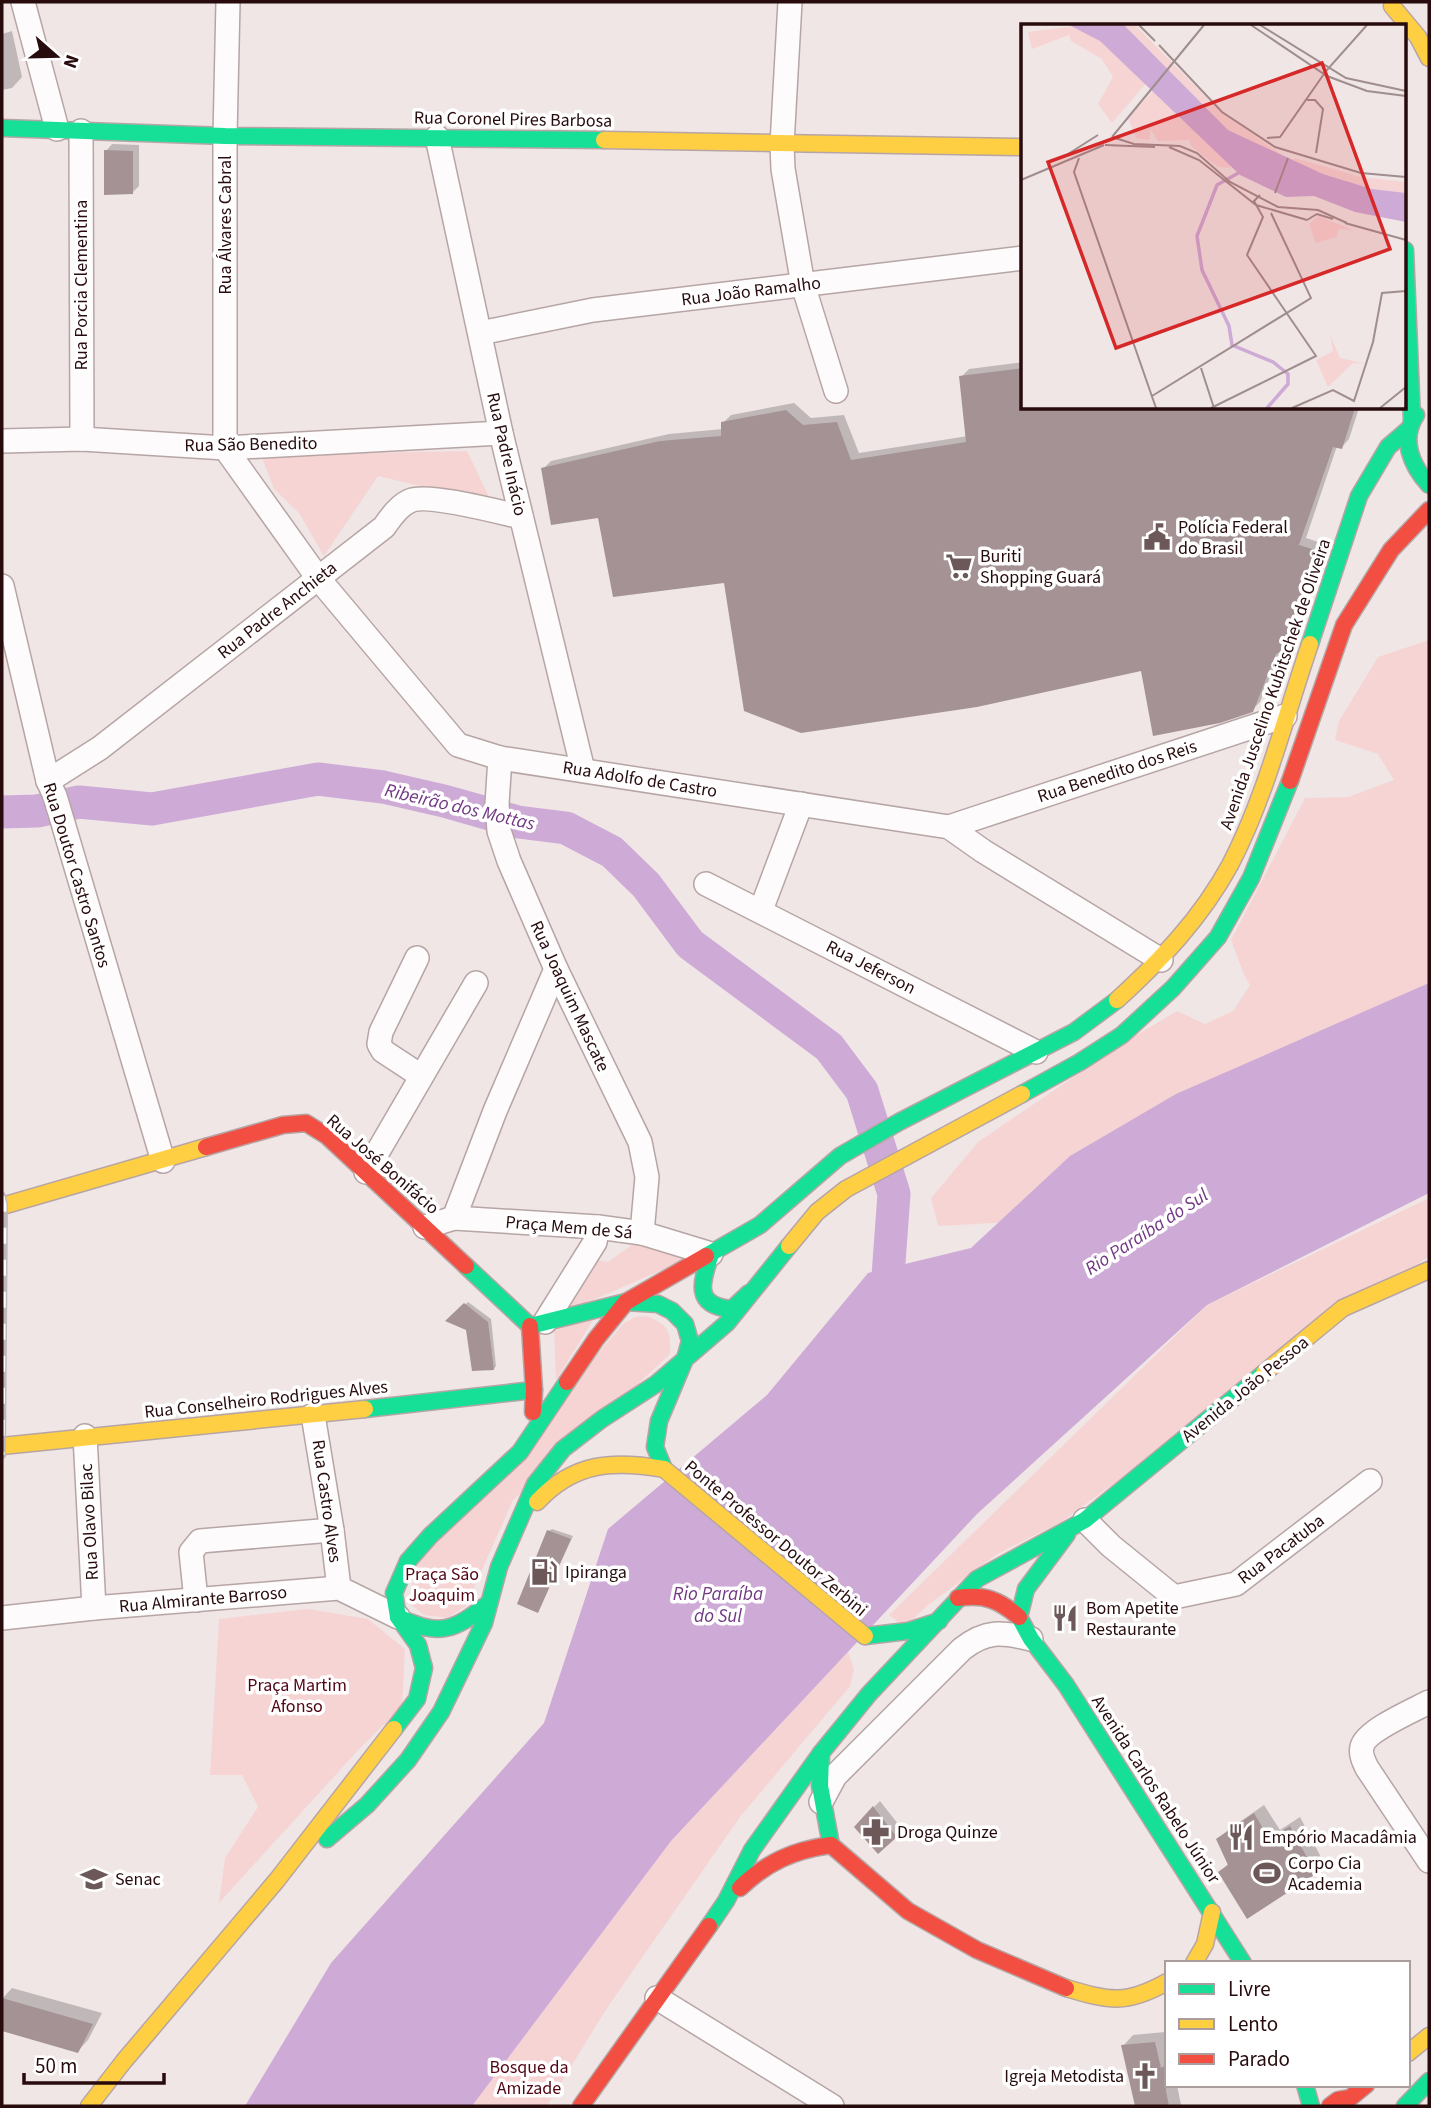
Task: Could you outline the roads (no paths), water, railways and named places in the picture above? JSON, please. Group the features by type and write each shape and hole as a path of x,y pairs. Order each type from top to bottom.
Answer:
{"street":[{"path":"23,2 57,129"},
{"name":"Rua Álvares Cabral","path":"225,448 228,2"},
{"path":"790,2 783,169 803,285 836,391"},
{"path":"1390,9 1405,24"},
{"path":"1406,25 1418,37 1429,58"},
{"name":"Rua Coronel Pires Barbosa","path":"2,128 225,136 1021,147"},
{"name":"Rua Porcia Clementina","path":"81,131 82,439"},
{"name":"Rua Padre Inácio","path":"437,137 501,433 583,770"},
{"name":"Rua João Ramalho","path":"480,333 593,310 1021,258"},
{"path":"1406,286 1411,424 1408,444 1411,460 1418,474 1429,485"},
{"name":"Avenida Juscelino Kubitschek de Oliveira","path":"398,1617 394,1593 408,1561 430,1536 520,1452 596,1339 626,1302 760,1225 840,1156 899,1122 1074,1032 1115,1002 1161,960 1200,912 1229,866 1252,818 1359,496 1388,447 1428,403"},
{"name":"Rua São Benedito","path":"2,441 82,439 225,448 501,433"},
{"name":"Rua Adolfo de Castro","path":"225,448 318,578 458,745 500,758 949,827 983,851 1161,960"},
{"name":"Rua Padre Anchieta","path":"51,788 384,527 397,510 411,500 428,499 521,517"},
{"path":"277,1880 367,1805 408,1760 441,1712 484,1623 499,1567 535,1484 563,1449 602,1419 656,1384 727,1323 817,1212 846,1189 1080,1062 1122,1035 1173,988 1218,937 1251,878 1285,796 1344,625 1391,551 1429,510"},
{"name":"Rua Doutor Castro Santos","path":"2,586 51,788 163,1161"},
{"name":"Rua Benedito dos Reis","path":"949,827 1285,716"},
{"name":"Rua Joaquim Mascate","path":"500,758 497,804 499,831 509,861 556,969 640,1142 647,1177 642,1233"},
{"path":"761,910 801,804"},
{"name":"Rua Jeferson","path":"706,884 1036,1052"},
{"path":"417,958 381,1032 379,1044 383,1051 421,1076"},
{"path":"454,1218 504,1087 556,969"},
{"path":"366,1172 476,982"},
{"name":"Rua José Bonifácio","path":"2,1206 283,1125 306,1123 327,1136 425,1227 538,1324"},
{"name":"Praça Mem de Sá","path":"425,1227 454,1218 598,1227 642,1233 711,1254"},
{"path":"531,1436 538,1324 595,1242 598,1227"},
{"path":"711,1254 701,1283 702,1295 708,1303 720,1309 732,1309 764,1279"},
{"name":"Avenida João Pessoa","path":"726,1901 752,1850 821,1753 869,1693 977,1579 1078,1524 1343,1308 1429,1270"},
{"path":"538,1324 626,1302 658,1304 672,1311 685,1324 690,1341 659,1421 655,1447 666,1471"},
{"name":"Rua Conselheiro Rodrigues Alves","path":"2,1446 534,1390"},
{"name":"Rua Castro Alves","path":"313,1415 339,1588"},
{"name":"Rua Olavo Bilac","path":"85,1436 94,1608"},
{"path":"514,1532 545,1491 578,1470 607,1463 637,1463 666,1471"},
{"name":"Ponte Professor Doutor Zerbini","path":"666,1471 865,1639 908,1631 940,1620"},
{"name":"Rua Pacatuba","path":"1078,1524 1111,1546 1174,1597 1236,1584 1370,1481"},
{"name":"Avenida João Pessoa","path":"1019,1617 1026,1590 1078,1524"},
{"path":"196,1601 191,1552 200,1541 332,1530"},
{"path":"339,1588 421,1629 442,1633 466,1622 489,1603"},
{"name":"Rua Almirante Barroso","path":"2,1618 339,1588"},
{"path":"958,1598 984,1594 1004,1603 1019,1617 1031,1639"},
{"path":"89,2106 277,1880 417,1699 424,1668 418,1645 398,1617"},
{"path":"821,1802 835,1776 962,1649 978,1637 1005,1633 1031,1639"},
{"name":"Avenida Carlos Rabelo Júnior","path":"1031,1639 1066,1685 1242,1961"},
{"path":"869,1693 872,1667"},
{"path":"1429,1702 1378,1730 1368,1737 1362,1747 1362,1759 1367,1768 1429,1861"},
{"path":"821,1753 821,1802 831,1845 908,1911 977,1950 1067,1988 1109,2000 1144,1995 1165,1983"},
{"path":"581,2106 726,1901 757,1870 777,1857 799,1849 831,1845"},
{"path":"1195,1961 1205,1944 1212,1912"},
{"path":"657,1997 832,2106"},
{"path":"1410,2051 1429,2036"},
{"path":"1405,2106 1429,2081"},
{"path":"1306,2087 1311,2106"},
{"path":"1339,2087 1356,2102"},
{"path":"1330,2106 1338,2100 1356,2102"}],"water":[{"name":"Rio Paraíba do Sul","path":"1429,983 1429,1193 1207,1305 977,1514 671,1841 472,2106 245,2106 331,1963 544,1723 608,1529 767,1395 868,1273 971,1248 1070,1156 1176,1094"}],"waterway":[{"name":"Ribeirão dos Mottas","path":"2,812 37,811 79,802 152,809 318,779 383,787 518,822 566,828 612,852 646,885 690,944 829,1047 862,1091 894,1194 888,1276 903,1309"}],"railway":[{"path":"2,1196 2,1455"}],"place":[{"name":"Polícia Federal do Brasil","path":"1157,537"},
{"name":"Buriti Shopping Guará","path":"959,566"},
{"name":"Ipiranga","path":"544,1572"},
{"name":"Bom Apetite Restaurante","path":"1065,1618"},
{"name":"Droga Quinze","path":"876,1832"},
{"name":"Empório Macadâmia","path":"1241,1837"},
{"name":"Corpo Cia Academia","path":"1267,1873"},
{"name":"Senac","path":"94,1879"},
{"name":"Igreja Metodista","path":"1145,2076"}],"park label":[{"name":"Praça São Joaquim","path":"442,1584"},
{"name":"Praça Martim Afonso","path":"297,1695"},
{"name":"Bosque da Amizade","path":"529,2077"}]}
